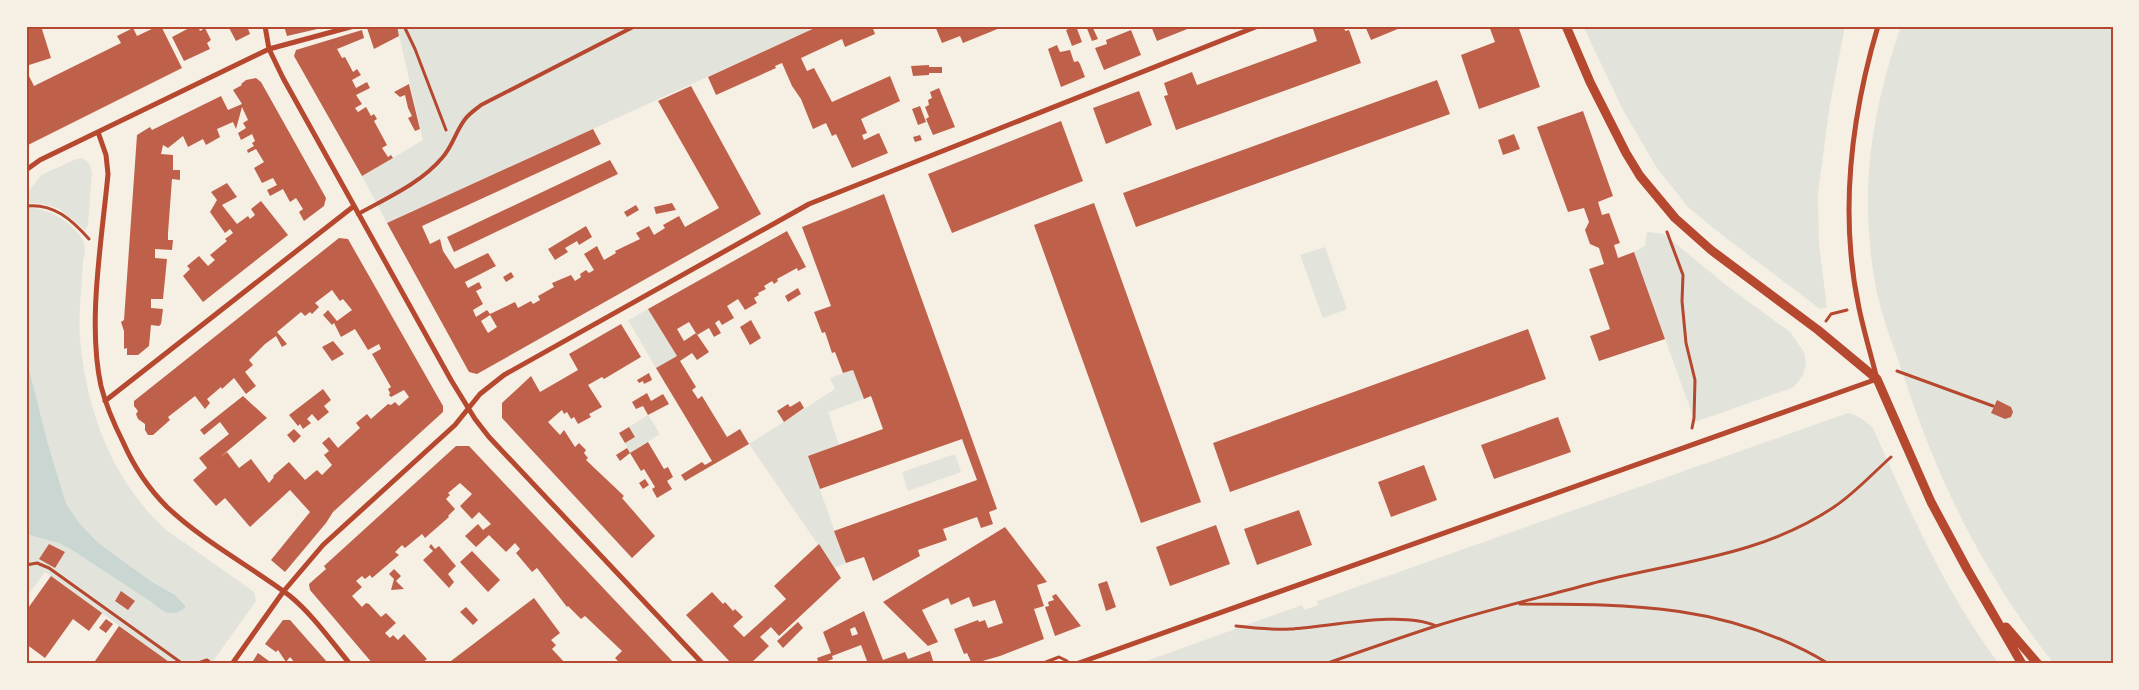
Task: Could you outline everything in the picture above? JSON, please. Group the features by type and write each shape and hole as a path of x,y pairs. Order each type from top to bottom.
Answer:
{"street":[{"path":"265,26 269,49 283,78 468,409 489,437 703,664"},
{"path":"26,170 40,160 269,49 354,26"},
{"path":"232,664 284,592 329,539 455,426 480,394 504,375 809,204 1258,26"},
{"path":"1566,26 1590,82 1626,153 1640,176 1675,218 1717,255 1818,330 1876,379"},
{"path":"1878,26 1867,63 1856,118 1851,164 1849,216 1852,263 1859,308 1876,379 1931,502 2022,664"},
{"path":"98,132 106,155 108,174 97,323 98,366 105,401 131,460 147,485 168,508 284,592 300,606 350,664"},
{"path":"105,401 354,206"},
{"path":"1075,664 1876,379"},
{"path":"1994,614 2038,664"}],"lane":[{"path":"358,214 408,186 440,160 451,147 467,117 480,105 635,26"}],"path":[{"path":"404,26 437,104 451,147"},
{"path":"26,206 50,208 62,214 73,222 89,239"},
{"path":"1667,232 1683,275 1682,301 1686,344 1695,380 1692,428"},
{"path":"1825,321 1832,314 1847,310"},
{"path":"1897,371 1993,406"},
{"path":"1324,664 1437,626 1515,604 1605,580 1721,556 1782,536 1834,507 1850,495 1891,457"},
{"path":"26,565 37,563 49,568 183,664"},
{"path":"1515,604 1644,606 1709,616 1747,626 1783,640 1829,664"},
{"path":"1236,626 1289,629 1398,619 1424,621 1437,626"},
{"path":"1041,664 1060,657 1075,664"},
{"path":"195,664 207,660 212,664"}],"shaded area":[{"path":"397,26 819,26 387,223 362,176 423,140"},
{"path":"1583,26 1845,26 1830,104 1818,193 1819,244 1827,308 1820,309 1688,207 1658,170 1624,112"},
{"path":"1901,26 2113,26 2113,664 2054,664 2005,595 1984,561 1947,489 1931,452 1888,331 1873,272 1868,221 1868,186 1877,115 1885,79"},
{"path":"82,158 89,163 92,172 88,225 85,230 59,209 44,204 30,203 28,192 41,175"},
{"path":"26,208 37,208 61,218 75,229 84,243 79,319 83,364 95,416 104,441 116,465 129,487 145,508 164,528 254,592 256,601 211,664 172,664 45,572 26,598"},
{"path":"1647,232 1664,234 1726,285 1790,332 1804,352 1806,364 1803,375 1794,387 1695,422 1634,252 1645,246"},
{"path":"1325,247 1347,309 1323,318 1300,255"},
{"path":"648,309 677,356 656,368 628,320"},
{"path":"26,357 47,441 66,504 80,524 98,543 152,582 175,595 186,607 173,613 165,612 69,548 59,543 26,534"},
{"path":"853,370 864,399 828,412 839,445 808,456 846,563 834,568 749,444 835,389 830,378"},
{"path":"1848,413 1862,419 1873,428 1929,550 1962,608 1999,664 1138,664 1302,605 1304,610 1318,605 1317,601"},
{"path":"648,415 660,434 630,453 625,443 635,437 629,427"},
{"path":"955,454 961,472 908,491 902,472"}],"building":[{"path":"26,26 41,26 51,58 26,66"},
{"path":"161,26 182,68 26,146 26,70 34,86 121,43 117,36 133,28 137,36"},
{"path":"193,26 198,26 200,31 205,28 211,40 207,43 210,49 184,61 172,37"},
{"path":"228,26 247,26 250,34 236,41"},
{"path":"284,26 326,26 326,27 287,36"},
{"path":"374,26 397,26 399,36 374,49 367,28"},
{"path":"819,26 872,26 875,34 845,47 842,39 801,58 807,71 814,68 832,102 890,76 900,101 861,119 867,133 862,135 864,140 879,133 888,153 852,168 836,134 832,136 826,123 813,129 801,99 792,86 782,63 775,66 776,68 716,95 708,77"},
{"path":"935,26 1000,26 1000,28 963,43 960,36 942,43"},
{"path":"1076,26 1082,42 1072,46 1066,30"},
{"path":"1086,26 1092,26 1098,39 1092,41"},
{"path":"1151,26 1195,26 1157,41"},
{"path":"1312,26 1344,26 1345,31 1349,30 1361,63 1176,130 1164,96 1168,95 1164,83 1192,72 1197,85 1317,41"},
{"path":"1365,26 1405,26 1371,40"},
{"path":"1489,26 1518,26 1540,87 1479,109 1461,55 1495,42"},
{"path":"362,30 364,38 337,49 342,58 345,57 353,72 357,69 361,75 352,80 356,88 367,82 370,88 356,95 362,104 355,108 358,112 366,107 371,116 374,114 377,119 374,121 387,145 382,148 388,157 391,155 393,158 362,176 294,56 296,50"},
{"path":"1131,30 1141,55 1104,70 1095,48 1107,44 1106,40"},
{"path":"1057,45 1060,52 1070,50 1074,62 1078,61 1085,77 1061,87 1048,49"},
{"path":"929,65 929,67 942,67 942,73 913,76 911,66"},
{"path":"256,78 261,82 326,198 324,206 304,221 299,212 303,209 296,198 290,202 283,189 270,196 267,190 277,185 273,178 262,183 254,168 264,162 256,149 248,153 247,150 254,146 252,143 255,141 252,134 241,140 238,133 246,128 243,123 248,120 242,107 236,129 233,122 217,129 220,137 206,145 203,139 188,147 183,136 168,148 163,145 161,154 173,155 173,170 180,170 180,180 172,179 168,240 173,240 172,250 155,249 155,258 167,259 163,299 151,299 151,308 163,309 161,324 159,326 151,325 149,346 138,355 127,355 127,348 124,349 124,331 121,322 124,320 137,135 150,127 152,130 221,96 228,110 242,104 233,90 242,85 246,80"},
{"path":"1437,80 1450,114 1136,227 1123,193"},
{"path":"409,84 420,129 415,131 408,118 412,116 405,95 400,97 394,92"},
{"path":"691,86 761,214 477,374 469,372 387,223 593,129 601,144 422,226 430,244 440,239 443,251 455,269 488,253 496,266 465,282 468,288 479,282 482,288 476,291 483,304 473,310 476,317 487,310 490,314 515,302 518,308 531,301 533,304 540,300 538,296 554,287 552,283 571,275 575,281 586,270 589,273 594,270 584,254 597,246 604,260 616,253 615,251 640,239 636,233 649,226 654,235 665,228 663,225 679,216 685,227 719,208 658,101","holes":["490,315 497,327 488,333 481,321"]},
{"path":"939,88 955,127 933,135 926,119 929,117 925,107 929,105 928,100 932,98 930,92"},
{"path":"1139,91 1152,125 1106,144 1093,108"},
{"path":"920,106 926,122 918,125 912,109"},
{"path":"1583,111 1613,196 1598,202 1602,215 1609,213 1620,243 1614,245 1618,258 1634,252 1665,339 1599,361 1590,336 1610,329 1589,269 1604,264 1599,248 1590,244 1585,230 1589,222 1584,208 1568,212 1537,127"},
{"path":"1061,121 1083,181 952,233 928,174"},
{"path":"1514,134 1520,149 1503,155 1498,140"},
{"path":"920,135 922,140 915,142 913,137"},
{"path":"610,160 618,174 454,252 447,237"},
{"path":"227,183 237,197 222,205 237,224 248,216 250,219 255,215 251,209 261,201 288,235 203,302 183,276 190,269 187,266 199,256 208,266 215,260 210,255 227,241 225,239 233,233 230,229 225,233 210,212 217,200 211,192"},
{"path":"884,194 997,509 989,512 993,524 981,528 977,517 943,529 947,540 918,550 920,556 873,581 864,557 846,563 834,531 977,480 962,439 820,489 808,456 883,429 871,396 864,399 853,370 843,373 835,352 832,353 825,332 822,333 814,312 831,306 802,227"},
{"path":"672,203 676,210 656,214 654,207"},
{"path":"1094,203 1201,502 1141,523 1034,225"},
{"path":"636,205 639,210 627,217 624,212"},
{"path":"586,226 592,237 579,245 577,241 565,248 568,252 555,260 548,249"},
{"path":"787,231 806,267 798,271 797,268 777,279 778,281 774,284 772,281 764,286 766,289 758,293 759,295 754,298 757,303 745,310 738,299 727,306 734,318 722,325 719,320 715,323 721,333 714,337 709,328 697,335 709,352 697,360 692,353 680,361 696,387 692,390 698,399 702,396 727,437 740,429 749,444 685,481 681,475 702,462 705,465 712,461 656,368 677,356 648,309","holes":["689,322 696,333 684,341 677,329"]},
{"path":"339,238 348,239 443,406 443,412 333,512 285,572 271,560 310,512 290,490 250,527 225,498 216,506 193,480 207,468 199,458 229,434 220,422 204,435 200,430 243,396 267,418 219,458 227,452 239,468 251,459 269,483 273,476 289,462 305,480 317,470 322,475 332,465 324,455 329,451 322,443 329,437 338,448 360,428 356,423 367,414 371,419 388,404 391,405 395,402 399,406 409,397 404,390 391,397 389,395 388,389 391,387 372,354 381,349 379,344 368,350 355,329 341,337 334,323 332,325 323,315 328,310 337,321 352,310 343,299 340,301 332,290 315,303 319,307 312,314 310,312 305,316 301,312 277,332 287,344 282,347 276,336 249,360 253,365 245,372 256,386 246,394 234,378 207,399 210,403 205,409 195,396 168,417 170,420 153,435 148,435 145,430 145,424 138,419 136,414 138,411 134,406 134,401"},
{"path":"511,272 514,277 506,282 503,277"},
{"path":"798,288 801,294 788,302 785,296"},
{"path":"751,320 761,338 750,345 740,327"},
{"path":"621,324 641,357 604,379 602,377 588,385 602,407 589,414 591,417 578,424 574,417 571,419 567,412 564,414 562,410 548,422 560,435 564,430 575,447 579,443 586,450 584,453 588,458 586,460 624,496 622,498 655,536 632,558 502,418 502,403 531,376 540,392 578,370 569,354"},
{"path":"1528,329 1546,379 1230,492 1213,443"},
{"path":"333,341 344,354 332,361 322,347"},
{"path":"649,373 652,380 644,384 643,381 639,383 637,380"},
{"path":"323,389 331,400 324,406 329,412 318,421 312,414 307,419 311,423 303,429 289,415"},
{"path":"647,393 651,401 663,394 669,404 648,415 643,406 636,409 632,402"},
{"path":"1997,400 2011,407 2013,412 2011,417 2005,419 1991,413"},
{"path":"800,401 804,408 784,422 777,411 788,404 790,407"},
{"path":"1558,417 1571,452 1494,479 1481,445"},
{"path":"629,427 635,437 625,443 619,433"},
{"path":"294,429 301,436 294,443 287,435"},
{"path":"648,442 664,469 668,467 673,477 667,481 672,489 657,498 652,489 655,487 644,469 641,471 630,453"},
{"path":"456,446 469,446 675,664 621,664 615,658 622,651 585,616 581,619 567,607 537,568 532,572 516,553 520,549 515,543 506,552 489,535 476,547 465,536 478,524 483,530 491,524 479,512 472,519 460,506 472,494 460,483 448,493 450,495 446,499 455,509 449,517 425,538 422,534 405,548 402,545 395,552 399,555 372,578 370,575 365,579 362,576 356,581 362,587 352,596 362,607 366,603 369,604 381,617 386,613 396,623 385,633 390,638 393,635 398,640 404,634 427,659 421,664 373,664 310,590 309,584 326,569 324,566"},
{"path":"627,448 630,453 620,461 616,455"},
{"path":"1424,465 1437,500 1391,517 1378,482"},
{"path":"645,479 649,485 643,489 639,483"},
{"path":"1299,510 1312,545 1257,565 1244,529"},
{"path":"1216,525 1230,564 1170,586 1156,547"},
{"path":"1005,527 1047,582 1037,585 1044,606 1034,609 1044,639 1000,656 972,664 967,653 964,654 954,629 978,620 979,622 985,620 988,628 1003,623 995,600 973,607 969,597 951,605 948,598 922,610 938,642 928,646 883,602"},
{"path":"49,544 65,552 55,568 39,559"},
{"path":"431,544 435,549 439,546 456,566 448,574 454,582 449,588 423,560 433,551 429,547"},
{"path":"819,544 841,578 779,636 771,627 760,637 769,646 750,664 732,664 686,615 712,592 723,604 725,602 733,611 735,609 743,617 733,626 744,637 786,599 774,586"},
{"path":"472,551 500,580 488,592 460,562"},
{"path":"394,569 401,576 396,581 404,589 391,590 394,579 389,574"},
{"path":"51,576 102,613 89,631 73,619 45,658 26,644 26,611"},
{"path":"1107,581 1116,607 1106,611 1098,584"},
{"path":"121,591 135,601 128,610 115,601"},
{"path":"1056,594 1081,626 1055,636 1045,607 1049,606 1048,602 1054,600 1052,596"},
{"path":"534,598 560,633 551,640 556,645 552,649 566,664 447,664"},
{"path":"466,607 478,620 473,625 460,612"},
{"path":"864,611 883,660 905,652 908,659 930,651 934,664 860,664 867,661 861,645 832,656 833,659 819,664 817,658 831,653 823,632","holes":["855,627 858,634 852,636 850,629"]},
{"path":"106,619 113,624 106,633 99,628"},
{"path":"283,620 290,620 328,663 296,664 290,657 286,662 278,650 276,652 265,644"},
{"path":"798,622 803,628 783,648 777,641"},
{"path":"119,626 172,664 99,664 95,661"},
{"path":"258,653 273,664 251,664"}]}
